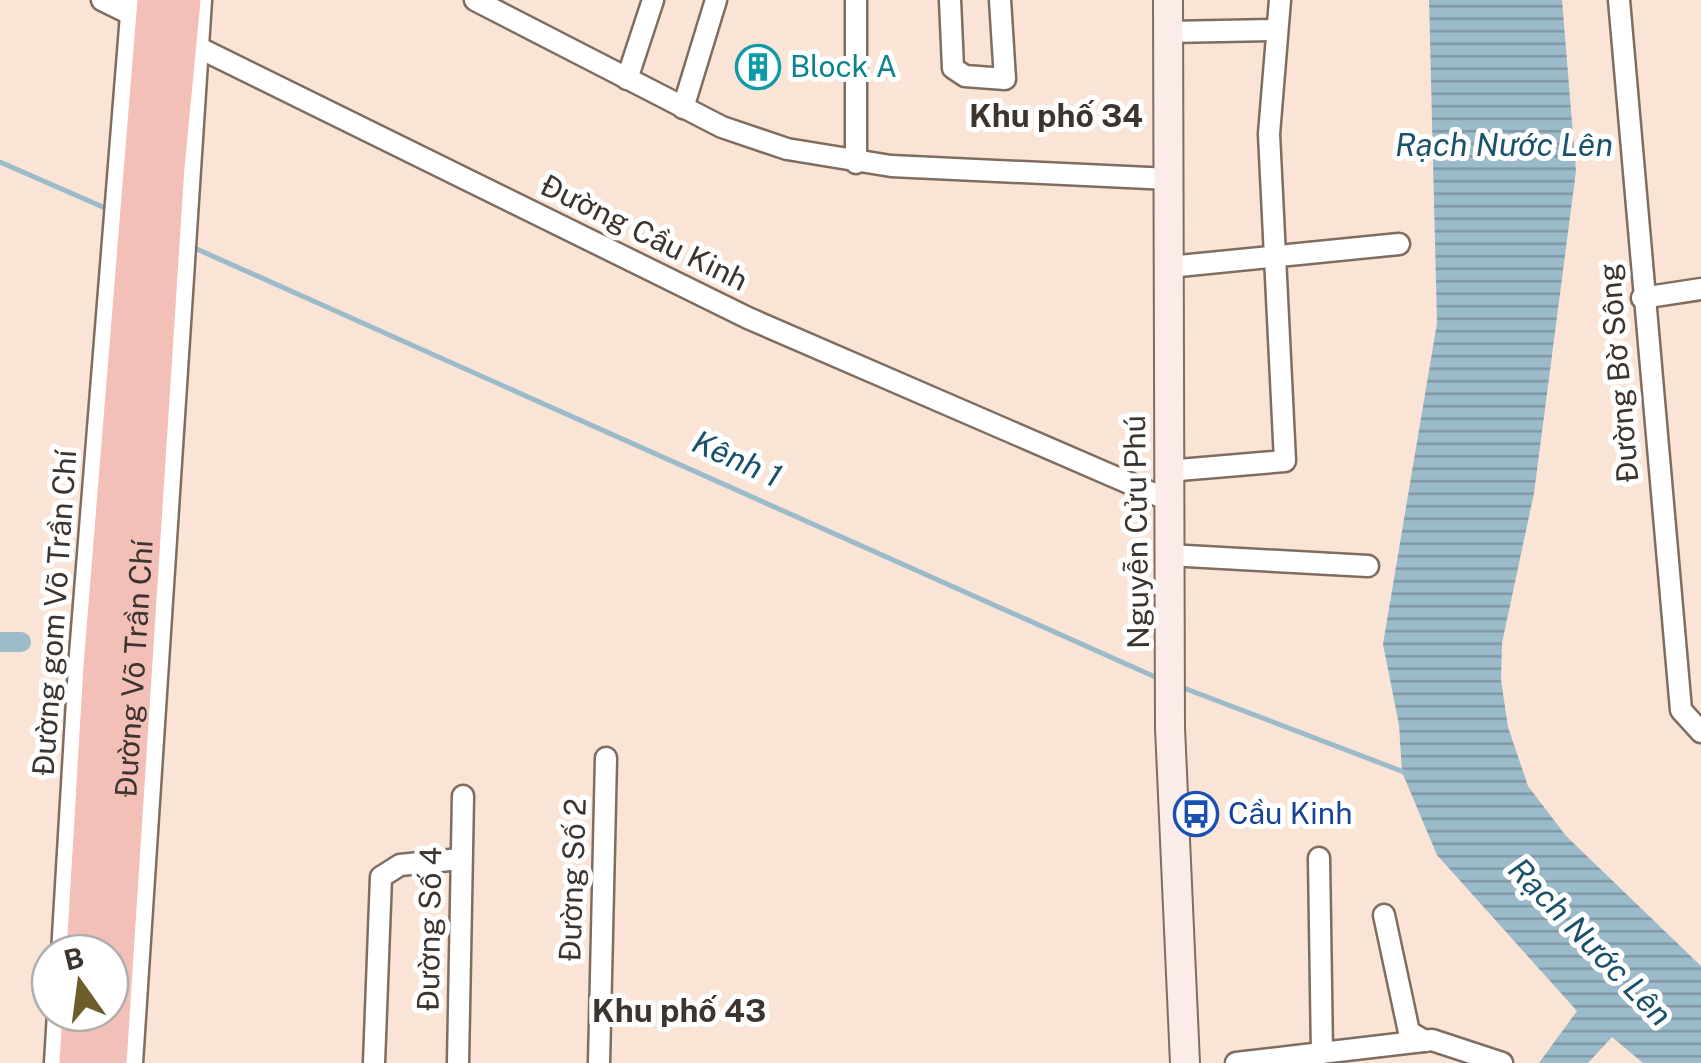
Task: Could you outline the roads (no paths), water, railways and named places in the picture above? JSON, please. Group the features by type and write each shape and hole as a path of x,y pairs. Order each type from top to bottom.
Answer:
{"highway":[{"path":"146,280 141,171 158,21 183,0"},
{"name":"Đường Võ Trần Chí","path":"86,933 146,280"},
{"name":"Đường Võ Trần Chí","path":"108,1063 146,280"},
{"path":"77,1063 79,1033"}],"main road":[{"name":"Nguyễn Cửu Phú","path":"1168,0 1170,728 1186,1063"}],"street":[{"name":"Đường Cầu Kinh","path":"102,0 158,21 748,318 1168,500"},
{"path":"158,21 201,0"},
{"path":"475,0 722,127 787,149 856,163 1170,179"},
{"path":"627,80 653,0"},
{"path":"683,108 716,0"},
{"path":"856,0 856,163"},
{"path":"950,0 953,68 964,76 1005,79 1000,0"},
{"path":"1167,470 1285,460 1269,134 1280,0"},
{"name":"Đường Bờ Sông","path":"1619,0 1642,298 1681,710 1701,732"},
{"path":"132,1063 146,280 141,171 158,21"},
{"path":"146,280 185,202 158,21"},
{"path":"1169,32 1277,30"},
{"path":"1169,267 1398,244"},
{"name":"Đường gom Võ Trần Chí","path":"64,933 146,280"},
{"path":"1642,298 1701,289"},
{"path":"1168,555 1368,566"},
{"name":"Đường Số 2","path":"599,1063 606,758"},
{"name":"Đường Số 4","path":"458,1063 463,796"},
{"path":"1318,858 1320,1056"},
{"path":"374,1063 380,877 400,865 460,859"},
{"path":"1384,915 1409,1032 1499,1061"},
{"path":"55,1063 57,1033"},
{"path":"1236,1063 1320,1056 1428,1040"},
{"path":"1428,1040 1435,1063"}],"water":[{"name":"Rạch Nước Lên","path":"1429,0 1562,0 1576,171 1534,493 1502,643 1501,680 1508,727 1528,786 1566,836 1701,966 1701,1063 1643,1063 1612,1037 1588,1063 1539,1063 1577,1011 1437,855 1402,772 1399,725 1383,644 1437,323"}],"waterway":[{"name":"Kênh 1","path":"0,162 112,211"},
{"name":"Kênh 1","path":"190,246 1162,680"},
{"name":"Kênh 1","path":"0,642 21,642"},
{"name":"Kênh 1","path":"1181,687 1404,772"}],"place":[{"name":"Block A","path":"758,67"},
{"name":"Cầu Kinh","path":"1196,814"}],"district":[{"name":"Khu phố 34","path":"1056,116"},
{"name":"Khu phố 43","path":"679,1011"}]}
